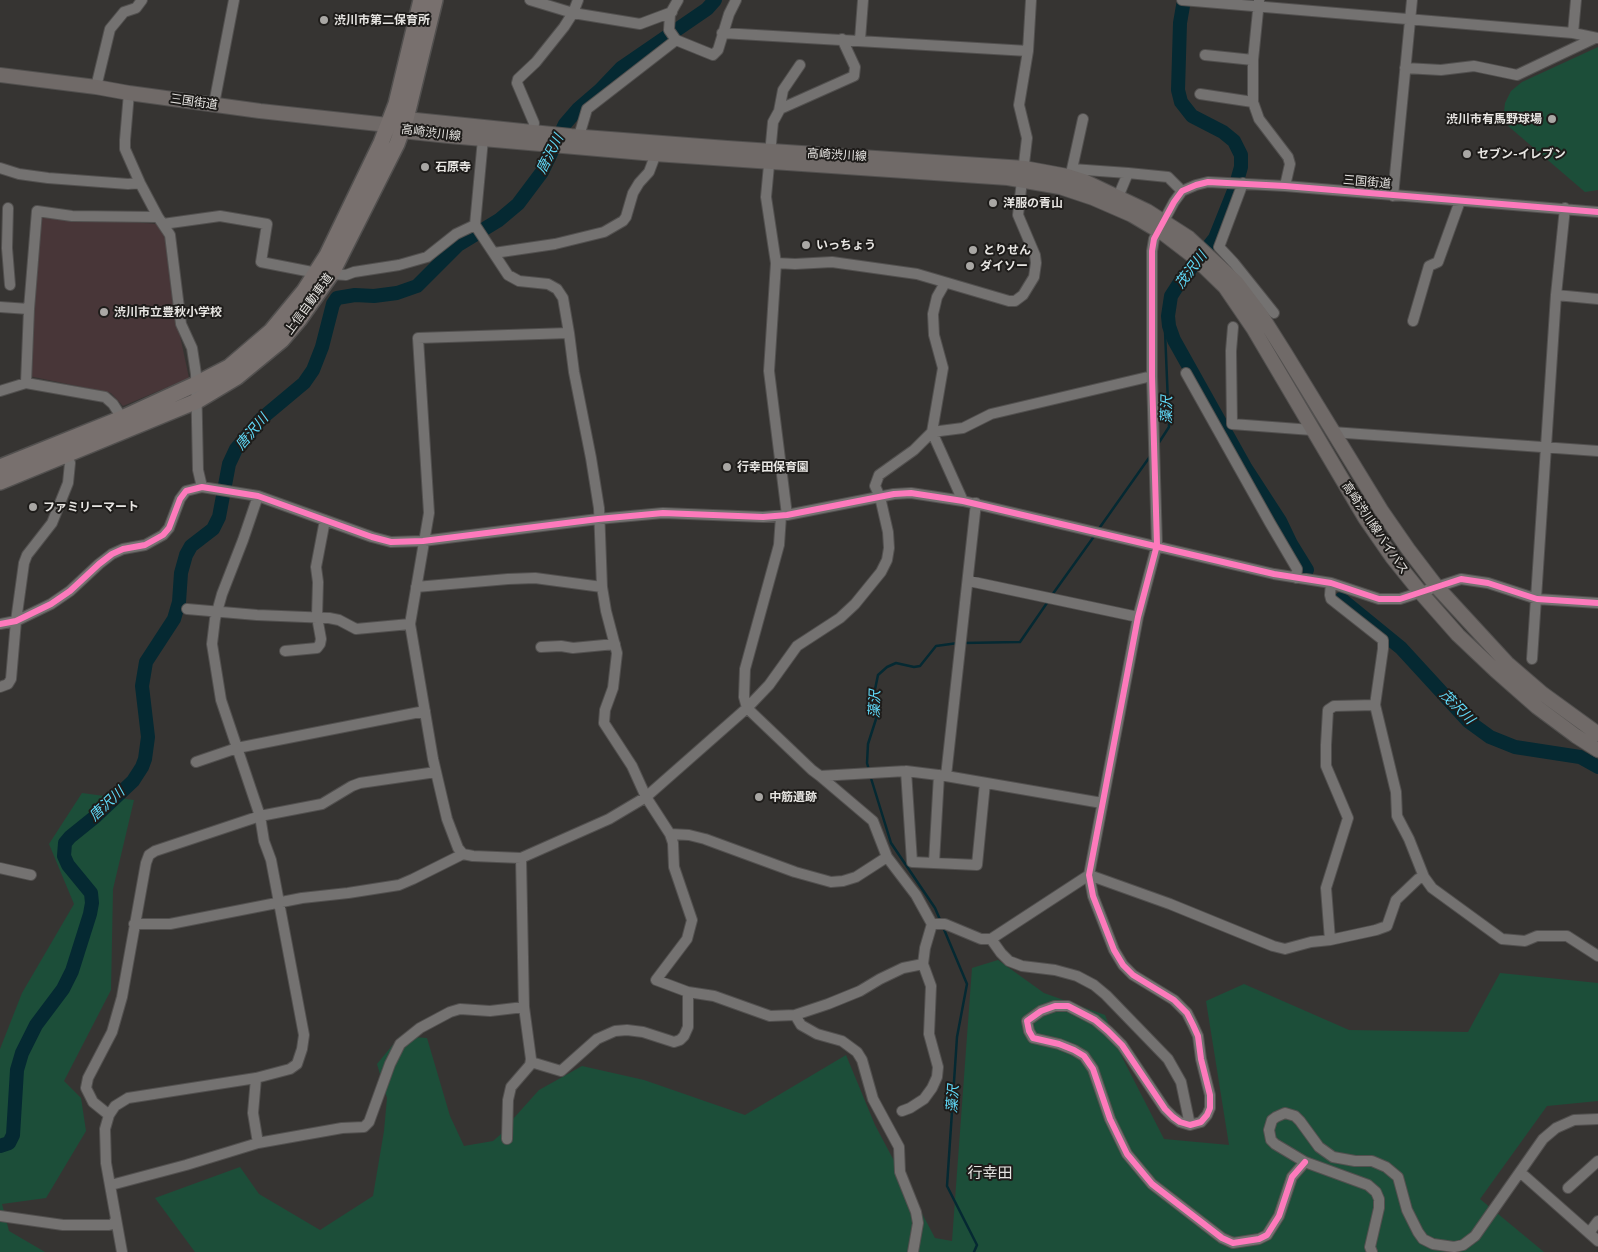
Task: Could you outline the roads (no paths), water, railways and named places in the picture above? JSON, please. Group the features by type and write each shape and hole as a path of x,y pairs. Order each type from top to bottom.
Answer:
{"highway":[{"name":"上信自動車道","path":"0,467 122,418 196,384 229,367 271,331 299,298 327,255 353,202 399,125 396,104 421,0"},
{"name":"上信自動車道","path":"0,482 197,401 237,376 282,340 310,306 332,273 399,125 435,0"}],"main road":[{"name":"三国街道","path":"0,76 96,87 260,111 399,125"},
{"name":"高崎渋川線","path":"399,125 534,132 550,139"},
{"name":"高崎渋川線","path":"399,125 483,139 572,139 770,157 1023,174"},
{"name":"高崎渋川線バイパス","path":"1023,174 1066,176 1086,182 1118,197 1236,282 1260,315 1381,510 1436,587 1507,663 1543,694 1598,734"},
{"name":"高崎渋川線バイパス","path":"1023,174 1078,192 1160,226"},
{"name":"高崎渋川線バイパス","path":"1201,256 1236,301 1365,518 1392,557 1458,635 1495,670 1537,706 1576,736 1598,750"}],"street":[{"path":"96,87 110,29 124,12 136,8 142,0"},
{"path":"214,104 234,0"},
{"path":"530,0 572,13 640,24 672,12"},
{"path":"534,132 534,123 517,83 518,79 536,62 564,27 578,0"},
{"path":"678,0 668,27 676,40 713,55 718,50 722,33 736,0"},
{"path":"860,40 863,0"},
{"path":"776,263 832,262 917,274 1009,301 1023,295 1034,277 1036,262 1035,255 1018,215 1027,138 1019,105 1028,51 1032,0"},
{"path":"1182,0 1258,3 1410,20 1573,34 1596,38"},
{"path":"1393,196 1412,0"},
{"path":"1573,34 1576,0"},
{"path":"1258,3 1253,60 1253,102 1259,119 1288,157 1290,164 1285,186"},
{"path":"722,33 1028,51"},
{"path":"1405,68 1441,70 1474,66 1517,75 1596,38"},
{"path":"780,109 854,76 855,68 842,39"},
{"path":"572,139 587,110 676,40"},
{"path":"1205,55 1253,60"},
{"path":"800,65 783,90 780,109 773,122 766,197 776,263 769,371 784,515 779,545 746,669 744,697 747,708 812,770 873,821 888,857 916,895 932,924 925,948 923,964 931,986 929,1034 938,1067 937,1077 932,1088 924,1098 902,1111"},
{"path":"129,93 124,140 125,149 140,183 170,235 181,324 192,348 196,374 198,470 202,487"},
{"path":"1200,94 1253,102"},
{"path":"1083,119 1072,168 1168,177 1182,191 1160,226 1152,250 1152,376 1157,545 1138,616 1089,875 1093,896 1114,950 1122,965 1133,975 1174,1000 1187,1013 1194,1025 1209,1088 1210,1108 1201,1122 1190,1125 1180,1122 1166,1109 1122,1045 1095,1020 1068,1006 1055,1006 1041,1011 1027,1020 1029,1031 1033,1038 1059,1044 1084,1056 1093,1069 1110,1119 1126,1154 1152,1184 1222,1238 1233,1242 1259,1239 1266,1235 1279,1216 1292,1177 1305,1162"},
{"path":"483,139 475,225 508,275 514,280 548,284 557,289 563,298 574,372 599,508 602,587 617,653 613,688 605,710 604,723 632,766 646,797 670,834 674,867 692,920 687,939 656,980 688,992 714,996 770,1016 795,1014 828,1004 860,991 903,968 923,964"},
{"path":"494,252 555,244 604,232 623,221 633,193 649,172 658,148"},
{"path":"0,168 19,174 48,178 128,184 140,183"},
{"path":"1118,197 1128,173"},
{"name":"三国街道","path":"1182,191 1208,182 1231,182 1598,212"},
{"path":"1243,183 1219,247 1274,313"},
{"path":"1413,321 1429,266 1438,262 1460,201"},
{"path":"8,208 7,248 10,285"},
{"path":"1532,660 1556,295 1564,208"},
{"path":"26,383 29,309 37,211 72,216 161,221 220,216 267,224 261,262 316,272 346,275 399,265 426,257 456,234 475,225"},
{"path":"945,283 937,297 933,314 934,335 943,368 932,432 963,501"},
{"path":"1556,295 1598,299"},
{"path":"0,307 29,309"},
{"path":"1233,327 1231,351 1232,424 1312,430"},
{"path":"462,854 446,819 410,624 429,513 418,338 569,333"},
{"path":"1186,373 1297,569 1296,578"},
{"path":"134,924 170,924 302,898 398,885 462,854 521,858 610,819 646,797 747,708 769,685 798,646 840,618 855,604 881,572 887,560 889,548 888,532 880,497 875,486 879,475 914,450 932,432 963,428 992,414 1152,376"},
{"path":"0,391 26,383 104,397 112,404 122,418"},
{"path":"1332,432 1598,451"},
{"path":"0,687 8,684 11,679 21,577 27,554 52,523 68,484 70,463 65,455"},
{"path":"0,624 16,621 51,604 70,591 112,554 123,549 146,545 163,535 170,528 180,499 186,492 202,487 258,496 391,542 423,541 598,519 663,513 763,517 784,515 894,494 918,494 963,501 1296,578 1332,583 1358,590 1379,599 1400,599 1451,581 1469,580 1488,583 1537,599 1598,603"},
{"path":"122,1252 106,1163 105,1128 109,1115 115,1106 128,1098 256,1078 290,1069 297,1064 302,1049 304,1035 260,816 221,700 212,644 217,611 222,594 258,496"},
{"path":"934,863 943,776 969,582 976,504"},
{"path":"285,652 317,648 320,644 321,639 317,617 318,582 316,567 325,520"},
{"path":"416,586 535,578 602,587"},
{"path":"969,582 1138,616"},
{"path":"1332,583 1331,599 1383,640 1375,705 1396,792 1397,816 1409,839 1424,877 1432,888 1502,939 1525,941 1537,936 1567,936 1598,956"},
{"path":"187,609 257,615 317,617 339,620 356,629 410,624"},
{"path":"541,647 561,646 573,648 615,644"},
{"path":"1330,940 1326,888 1348,818 1326,766 1328,710 1334,706 1375,705"},
{"path":"196,762 237,748 425,710"},
{"path":"820,776 906,771 1102,803"},
{"path":"906,771 912,862 977,865 985,783"},
{"path":"109,1115 92,1102 86,1088 88,1078 112,1032 119,1006 149,855 260,816 322,804 360,783 436,772"},
{"path":"670,834 689,835 705,839 795,872 832,882 856,877 888,857"},
{"path":"508,1139 508,1100 511,1088 531,1062 524,1007 521,858"},
{"path":"0,868 31,875"},
{"path":"1089,875 1285,949 1387,926 1396,900 1418,879 1424,877"},
{"path":"932,924 945,924 981,939 991,939 1089,875"},
{"path":"991,939 1009,961 1022,966 1055,970 1077,976 1094,985 1106,995 1168,1059 1181,1082 1190,1125"},
{"path":"531,1062 561,1071 597,1039 621,1030 643,1032 674,1042 680,1040 688,1027 688,992"},
{"path":"111,1185 258,1143 342,1128 364,1127 369,1122 390,1064 400,1044 420,1028 450,1012 460,1009 490,1011 524,1007"},
{"path":"795,1014 801,1025 817,1034 842,1041 857,1052 862,1060 873,1099 898,1147 900,1172 916,1212 918,1224 913,1252"},
{"path":"256,1078 253,1113 258,1143"},
{"path":"1372,1252 1370,1247 1379,1208 1379,1199 1376,1192 1368,1186 1305,1162 1274,1144 1271,1140 1270,1126 1272,1120 1280,1114 1285,1113 1295,1116 1319,1147 1333,1157 1355,1161 1372,1161 1386,1167 1398,1177 1407,1210 1423,1239 1433,1244 1446,1246 1463,1245 1475,1236 1543,1139 1556,1128 1574,1120 1598,1119"},
{"path":"1568,1188 1598,1160"},
{"path":"1520,1172 1598,1241"},
{"path":"0,1216 63,1225 109,1226 116,1219"},
{"path":"1589,1233 1598,1221"}],"waterway":[{"name":"唐沢川","path":"0,1146 9,1143 13,1135 17,1070 22,1053 36,1025 63,989 72,971 90,914 91,893 68,865 64,856 65,843 133,781 142,767 148,737 142,686 146,662 174,619 179,602 181,573 186,555 191,546 213,529 219,517 229,464 236,449 261,419 304,383 313,370 322,347 333,304 337,298 397,293 417,286 458,245 499,220 518,204 542,172 565,124 578,109 621,68 707,9 715,0"},
{"name":"茂沢川","path":"1184,0 1180,23 1178,90 1181,102 1192,116 1223,132 1234,141 1241,155 1241,167 1235,188 1215,238 1171,296 1168,316 1169,326 1174,340 1245,467 1280,521 1307,570"},
{"name":"藻沢","path":"1158,444 1169,427 1165,331 1169,326"},
{"name":"藻沢","path":"1098,530 1151,455"},
{"name":"藻沢","path":"1052,595 1095,535"},
{"name":"茂沢川","path":"1341,599 1401,648 1468,721 1490,737 1515,747 1580,757 1598,767"},
{"name":"藻沢","path":"963,643 1020,642 1049,600"},
{"name":"藻沢","path":"869,770 867,763 868,744 876,719 873,699 878,675 887,667 896,663 914,667 920,666 936,646 958,643"},
{"name":"藻沢","path":"870,775 891,843 935,908 941,922"},
{"name":"藻沢","path":"943,927 967,984 957,1037 947,1186 977,1245 974,1252"}],"place":[{"name":"渋川市第二保育所","path":"324,20"},
{"name":"渋川市有馬野球場","path":"1552,119"},
{"name":"セブン-イレブン","path":"1467,154"},
{"name":"石原寺","path":"425,167"},
{"name":"洋服の青山","path":"993,203"},
{"name":"いっちょう","path":"806,245"},
{"name":"とりせん","path":"973,250"},
{"name":"ダイソー","path":"970,266"},
{"name":"渋川市立豊秋小学校","path":"104,312"},
{"name":"行幸田保育園","path":"727,467"},
{"name":"ファミリーマート","path":"33,507"},
{"name":"中筋遺跡","path":"759,797"}],"district":[{"name":"行幸田","path":"990,1173"}]}
